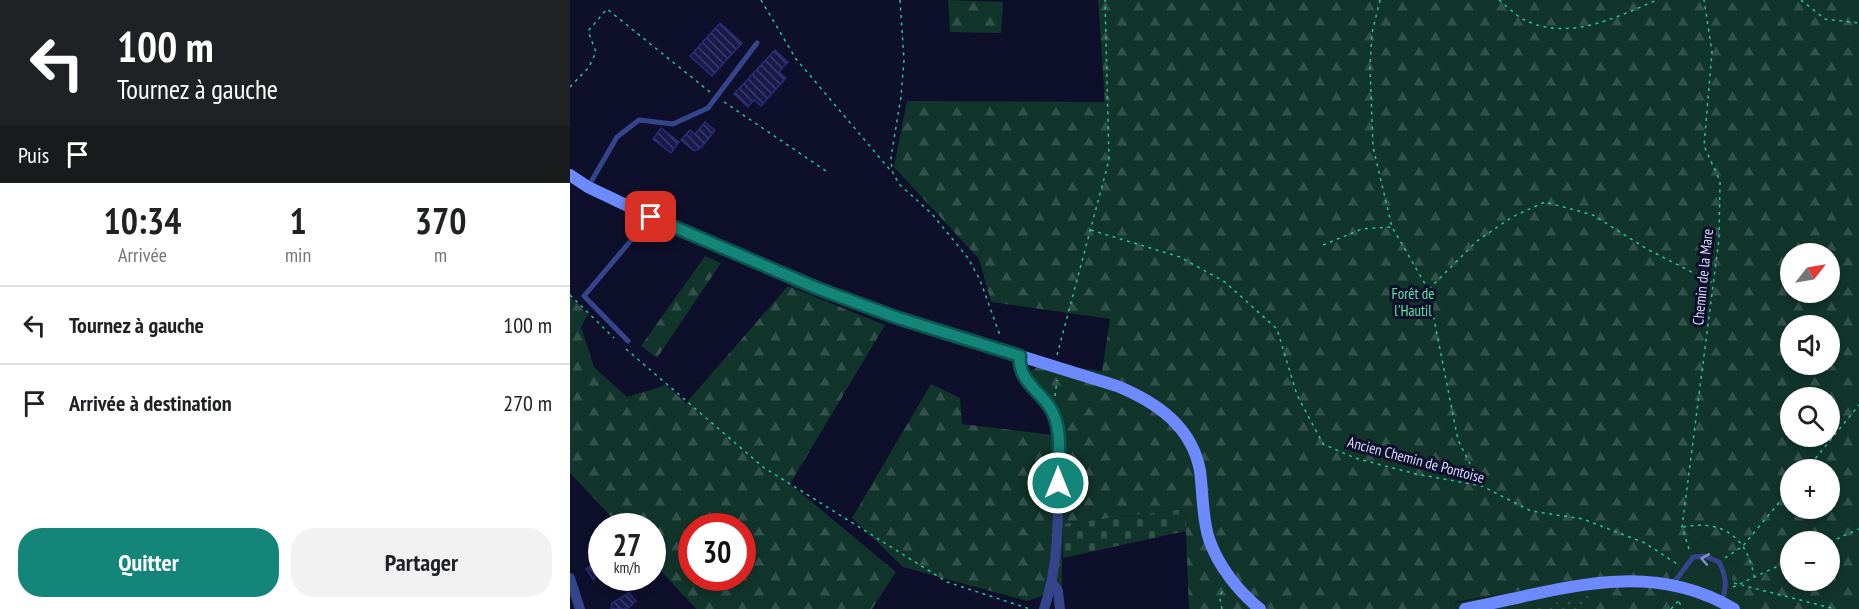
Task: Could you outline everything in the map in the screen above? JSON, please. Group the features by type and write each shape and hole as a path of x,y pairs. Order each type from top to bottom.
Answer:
{"main road":[{"path":"570,175 588,187 651,217 819,289 898,318 1020,356 1056,372 1117,386 1143,397 1178,424 1196,455 1209,540 1226,572 1243,594 1260,609"},
{"path":"1465,609 1606,582 1634,580 1673,584 1723,597 1734,609"}],"street":[{"path":"1020,356 1020,372 1049,406 1058,423 1058,523 1053,585 1044,609"},
{"path":"570,578 580,609"},
{"path":"1053,585 1058,591 1060,609"}],"lane":[{"path":"588,187 617,137 639,120 673,124 708,108 757,43"},
{"path":"628,341 584,296 651,217"},
{"path":"1673,584 1693,557 1705,556 1719,562 1725,581 1723,597"}],"path":[{"path":"761,0 796,59 892,171 899,184 932,214 968,258 980,280 1005,351"},
{"path":"892,171 891,157 901,98 904,60 900,0"},
{"path":"1056,393 1056,372 1109,160 1105,0"},
{"path":"1380,0 1372,33 1370,67 1373,147 1392,227 1428,290 1458,440 1482,486"},
{"path":"1499,0 1526,22 1550,29 1579,29 1657,0"},
{"name":"Chemin de la Mare","path":"1693,557 1682,527 1719,239 1720,181 1704,146 1712,51 1704,0"},
{"path":"1801,0 1825,19 1859,23"},
{"path":"570,87 589,67 596,52 588,31 607,9 716,97 829,173"},
{"path":"1428,290 1477,241 1512,217 1545,202 1593,215 1647,249 1714,284"},
{"path":"1323,245 1362,229 1392,227"},
{"name":"Ancien Chemin de Pontoise","path":"1091,230 1180,257 1225,282 1277,329 1297,395 1323,444 1355,458 1396,469 1482,486 1531,511 1583,519 1645,543 1683,568"},
{"path":"570,295 611,336 763,467 947,582 1030,609"},
{"path":"1815,459 1859,405"},
{"path":"1719,562 1743,546 1780,501"},
{"path":"1682,527 1700,524 1717,527 1733,535 1751,560 1754,576"},
{"path":"1840,538 1859,529"},
{"path":"1723,597 1738,584 1780,565"},
{"path":"1222,609 1220,599 1226,572"},
{"path":"1725,581 1835,609"},
{"path":"1678,601 1683,609"}],"green space":[{"path":"948,0 1003,2 1001,33 950,32"},
{"name":"Forêt de l'Hautil","path":"1098,0 1859,0 1859,609 1726,609 1737,566 1716,541 1696,534 1684,540 1663,595 1685,609 1583,609 1599,593 1599,578 1455,602 1457,609 1189,609 1185,509 1062,524 1062,589 1027,601 903,567 852,518 931,384 960,398 962,424 1063,436 1029,372 1042,363 1102,371 1110,319 991,302 979,259 894,167 907,101 1105,102"},
{"path":"705,256 721,263 657,358 641,346"},
{"path":"788,286 885,325 790,484 896,572 872,609 696,609 680,591 756,591 756,513 678,513 678,589 666,576 666,513 608,513 570,473 570,297 588,314 581,327 594,367 627,397 666,385 686,403"},
{"path":"1185,509 1186,531 1063,558 1062,524"},
{"path":"1696,534 1716,541 1737,566 1726,609 1685,609 1663,596 1684,540"},
{"path":"1600,578 1599,593 1531,609 1457,609 1455,603"},
{"path":"1599,593 1583,609 1531,609 1533,608"}],"building":[{"path":"720,23 742,43 712,76 690,56"},
{"path":"775,50 788,62 779,72 786,78 761,106 754,100 748,107 734,94"},
{"path":"705,122 715,130 701,148 694,151 681,140 690,130 695,134"},
{"path":"661,128 679,142 671,153 653,139"},
{"path":"629,593 636,601 627,609 611,609 612,603"}],"route":[{"path":"651,217 819,289 898,318 1020,356 1020,372 1049,406 1058,423 1058,483"}]}
